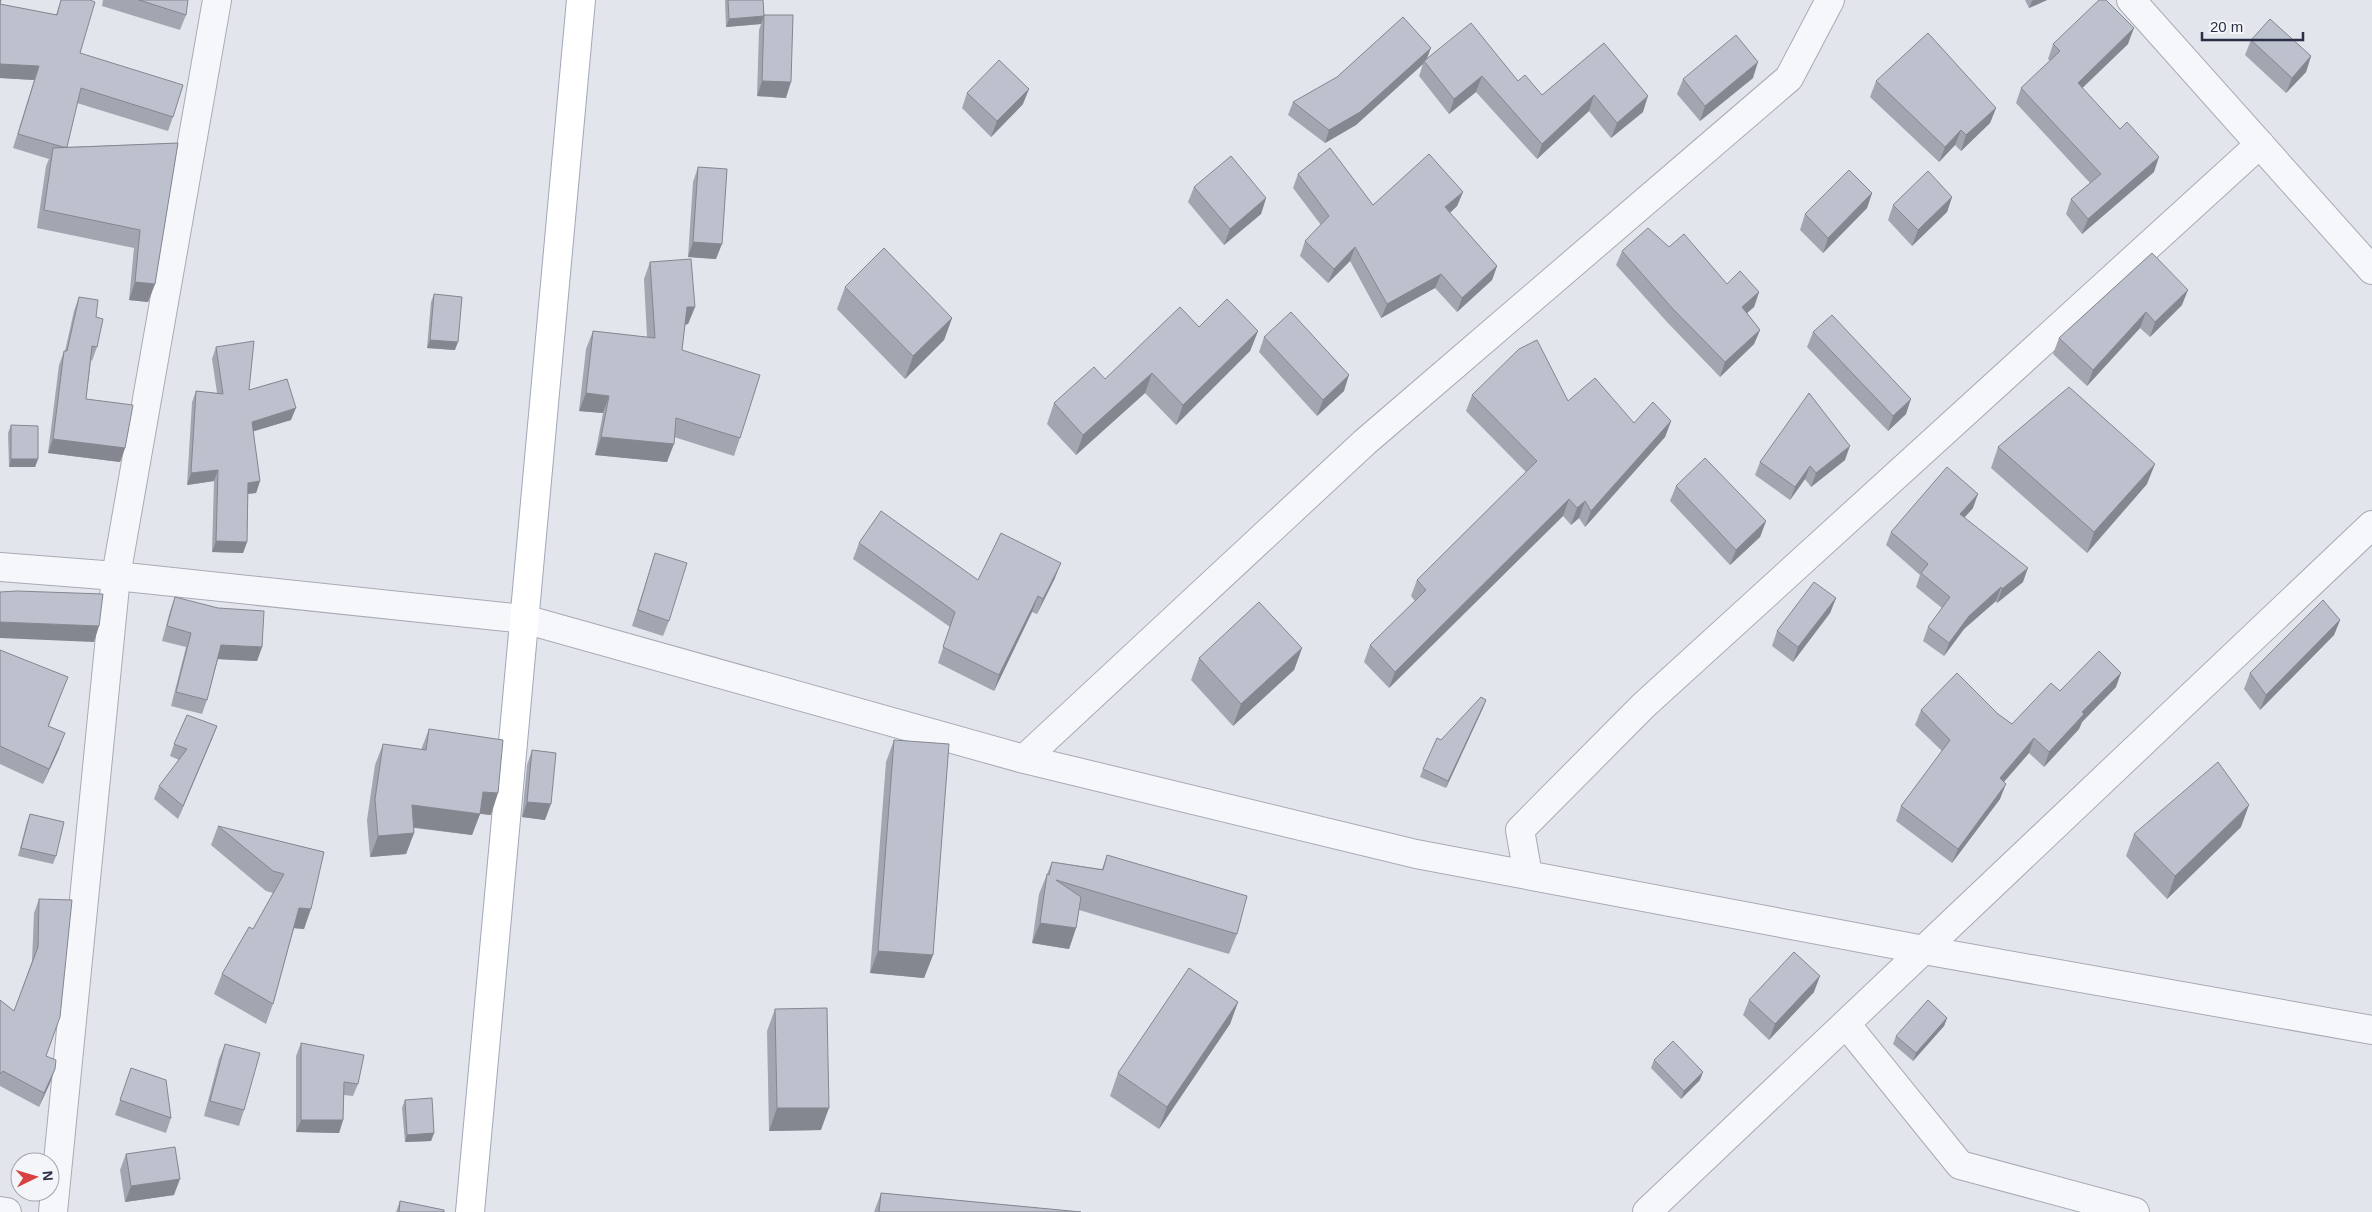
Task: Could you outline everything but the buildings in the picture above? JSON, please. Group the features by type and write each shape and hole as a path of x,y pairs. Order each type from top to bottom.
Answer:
{"main road":[{"path":"470,1212 580,0"}],"street":[{"path":"53,1212 116,576 217,0"},
{"path":"1024,759 1365,442 1789,78 1830,0"},
{"path":"2131,0 2372,270"},
{"path":"1528,875 1520,830 1643,706 2260,144"},
{"path":"1648,1212 2372,525"},
{"path":"0,567 116,576 524,619 1024,759 1416,854 1924,950 2372,1030"},
{"path":"1846,1024 1960,1165 2135,1212"},
{"path":"0,1211 7,1212"}]}
